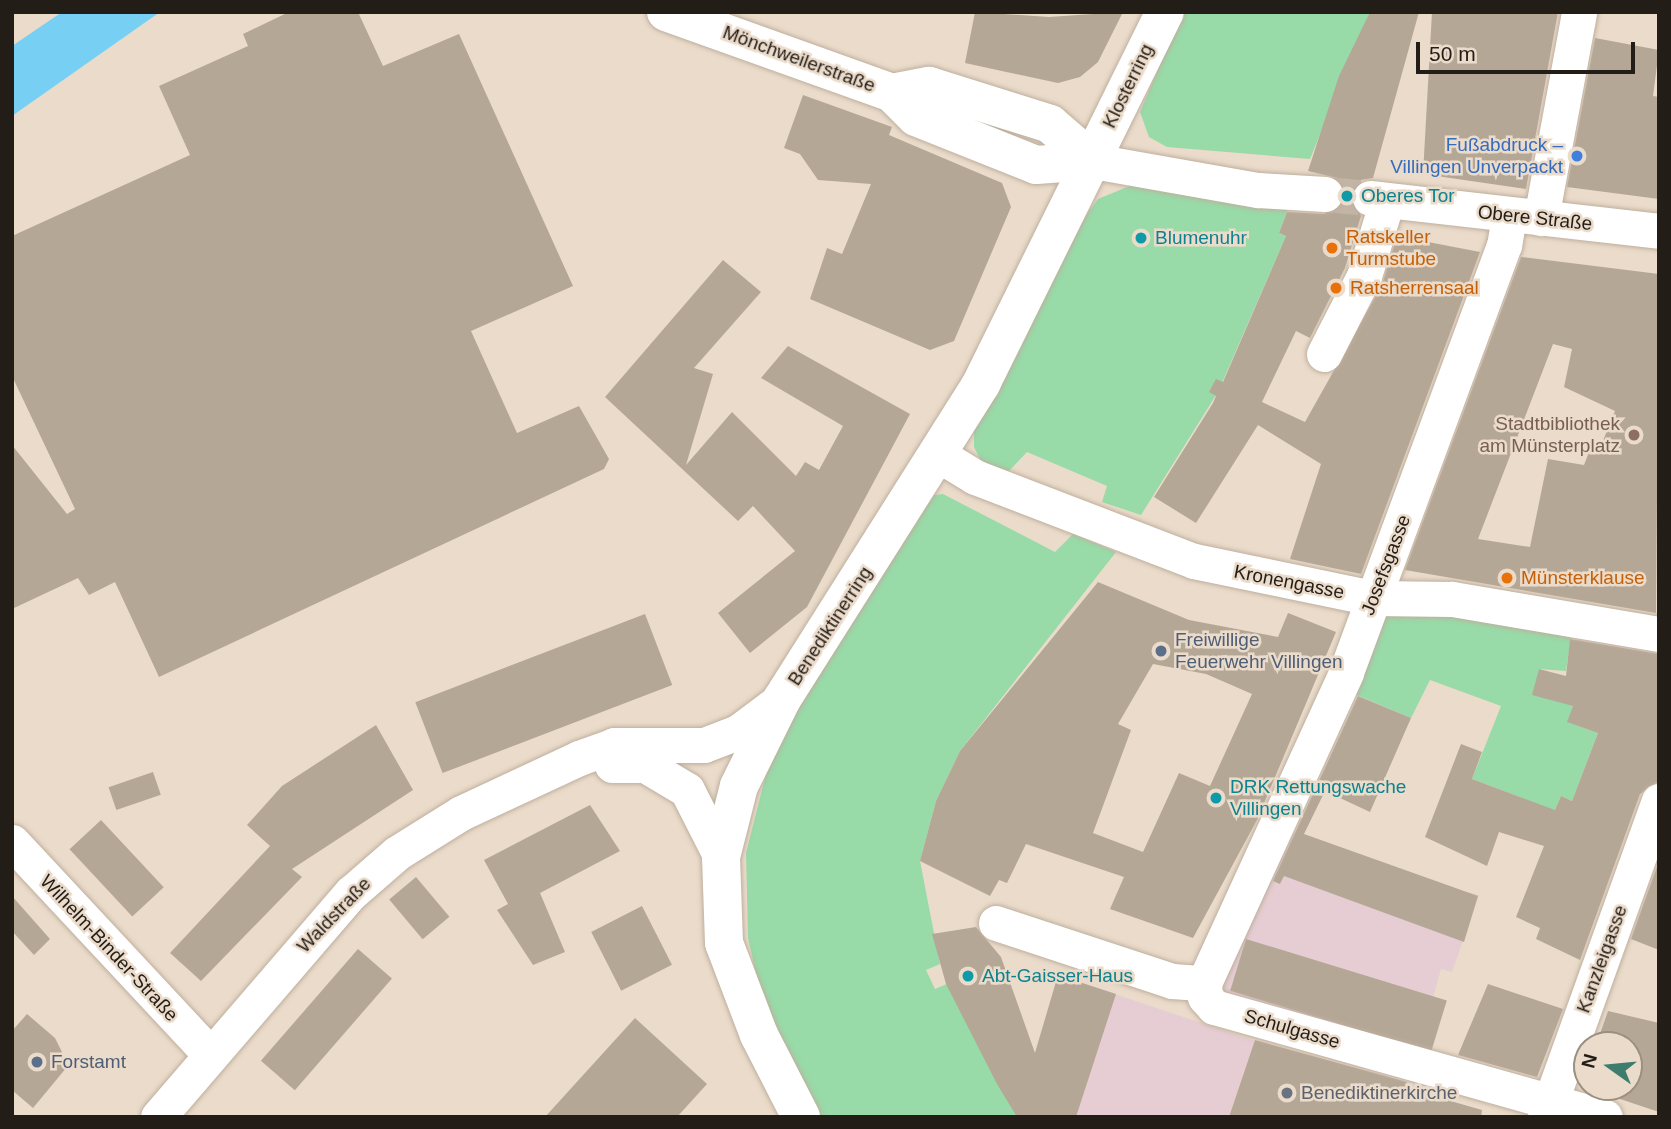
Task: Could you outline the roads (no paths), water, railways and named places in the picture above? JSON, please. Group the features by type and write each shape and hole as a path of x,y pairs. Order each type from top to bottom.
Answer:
{"main road":[{"name":"Mönchweilerstraße","path":"666,12 892,93 916,117 1036,165 1093,161"},
{"name":"Klosterring","path":"1093,161 1165,12"},
{"name":"Benediktinerring","path":"802,1117 759,1035 724,943 721,857 739,786 782,699 939,455 1012,328 1093,161"}],"street":[{"name":"Josefsgasse","path":"1204,984 1346,673 1495,270 1525,217 1579,12"},
{"path":"1093,161 1258,190 1325,194"},
{"name":"Obere Straße","path":"1324,354 1364,276 1379,200 1659,231"},
{"name":"Kronengasse","path":"939,455 975,477 1194,561 1373,598 1452,599 1659,634"},
{"name":"Waldstraße","path":"158,1117 208,1052 351,892 397,853 461,813 557,774 614,745 704,745 738,732 782,699"},
{"name":"Waldstraße","path":"557,774 614,765 666,774 687,790 721,857"},
{"name":"Kanzleigasse","path":"1547,1109 1659,801"},
{"name":"Wilhelm-Binder-Straße","path":"12,842 208,1052"},
{"path":"996,923 1172,981 1204,984"},
{"name":"Schulgasse","path":"1204,984 1214,1007 1547,1109 1605,1117"}],"water":[{"path":"62,12 160,12 12,116 12,46"}],"tunnel":[{"path":"1325,194 1370,198"}],"place":[{"name":"Fußabdruck – Villingen Unverpackt","path":"1577,156"},
{"name":"Oberes Tor","path":"1347,196"},
{"name":"Blumenuhr","path":"1141,238"},
{"name":"Ratskeller Turmstube","path":"1332,248"},
{"name":"Ratsherrensaal","path":"1336,288"},
{"name":"Stadtbibliothek am Münsterplatz","path":"1634,435"},
{"name":"Münsterklause","path":"1507,578"},
{"name":"Freiwillige Feuerwehr Villingen","path":"1161,651"},
{"name":"DRK Rettungswache Villingen","path":"1216,798"},
{"name":"Abt-Gaisser-Haus","path":"968,976"},
{"name":"Forstamt","path":"37,1062"},
{"name":"Benediktinerkirche","path":"1287,1093"}]}
